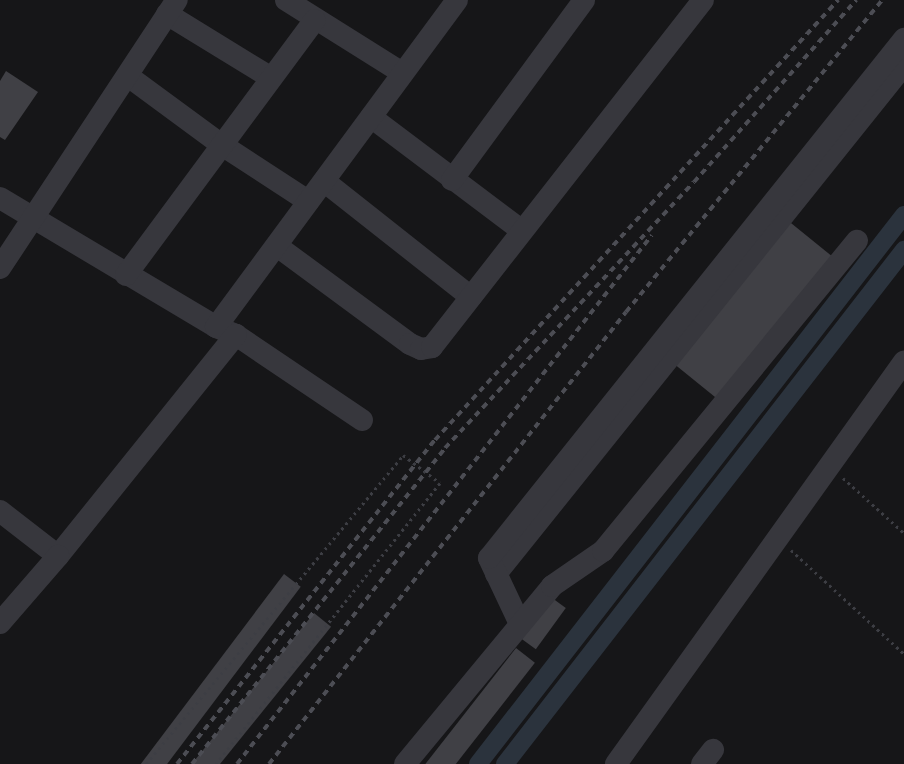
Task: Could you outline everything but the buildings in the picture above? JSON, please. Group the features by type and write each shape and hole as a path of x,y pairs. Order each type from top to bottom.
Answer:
{"street":[{"path":"286,0 315,20 402,72"},
{"path":"452,180 584,0"},
{"path":"277,246 421,349 432,347 521,230 703,0"},
{"path":"0,623 58,556 226,331 277,246 371,116 449,3"},
{"path":"0,268 172,7 270,77"},
{"path":"126,276 270,77 315,20"},
{"path":"520,624 489,558 904,39"},
{"path":"496,574 904,65"},
{"path":"128,76 222,145 308,201"},
{"path":"371,116 452,180 521,230"},
{"path":"324,181 471,297"},
{"path":"0,198 126,276 226,331 362,420"},
{"path":"405,764 552,586 604,551 857,241"},
{"path":"616,764 904,361"},
{"path":"0,511 58,556"}],"path":[{"path":"146,764 403,455 440,483 216,764"},
{"path":"829,466 904,533"},
{"path":"778,538 904,654"}],"waterway":[{"path":"478,764 904,215"},
{"path":"505,764 904,250"}],"railway":[{"path":"177,764 435,440 838,0"},
{"path":"192,764 445,448 694,182 856,0"},
{"path":"269,764 626,312 882,0"},
{"path":"237,764 652,235"}]}
